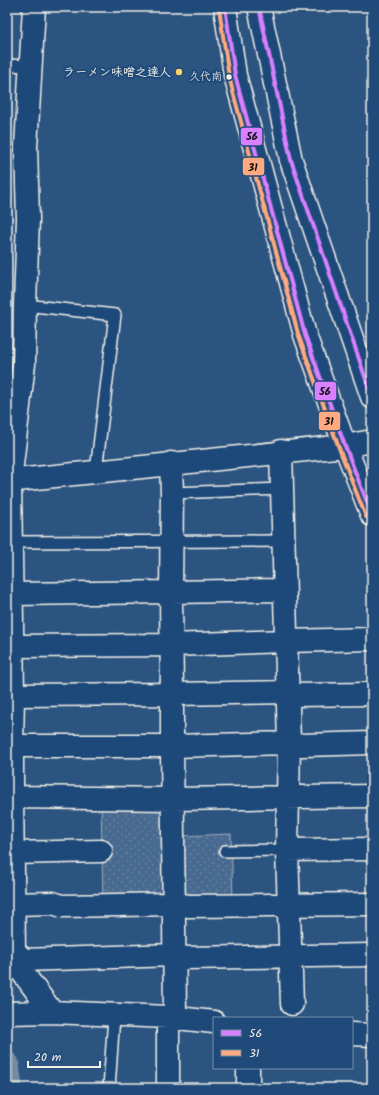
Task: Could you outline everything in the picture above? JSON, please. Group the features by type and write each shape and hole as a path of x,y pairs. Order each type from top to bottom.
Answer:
{"street":[{"path":"34,7 26,147 28,219 24,305 24,364 9,481 11,542 9,569 12,594 10,620 13,646 10,672 12,695 10,723 12,746 10,774 12,797 13,904 10,946 14,961 52,1012"},
{"path":"225,7 235,75 303,328 345,446 372,515"},
{"path":"259,7 291,160 372,397"},
{"path":"9,481 281,451 345,446 372,441"},
{"path":"281,451 288,692 289,743 287,850 292,1004"},
{"path":"168,1088 168,1018 175,1011 172,799 171,463"},
{"path":"12,594 284,590"},
{"path":"13,646 171,645 286,640 372,639"},
{"path":"12,695 288,692 295,695 372,694"},
{"path":"12,746 172,746 289,743 303,745 372,743"},
{"path":"12,797 172,799 372,796"},
{"path":"287,850 372,849"},
{"path":"12,853 101,850"},
{"path":"13,904 53,903 62,906 174,904 189,906 372,904"},
{"path":"10,946 23,960 174,955 186,958 372,955"},
{"path":"7,1013 52,1012 213,1022"},
{"path":"353,1034 372,1035"},
{"path":"248,1069 248,1088"}],"lane":[{"path":"7,65 31,66"},
{"path":"24,305 115,315 96,471"},
{"path":"172,493 282,489"},
{"path":"11,542 172,540 284,541"},
{"path":"225,851 287,850"},
{"path":"109,1088 114,1016"}],"shaded area":[{"path":"168,802 170,902 103,903 101,803"},
{"path":"231,834 233,900 181,902 179,836"},
{"path":"7,1043 13,1055 16,1088 7,1088"}],"waterway":[{"path":"7,1064 10,1088"}],"transit line":[{"name":"56","path":"225,7 235,75 305,335 345,446 372,515"},
{"name":"56","path":"259,7 291,160 372,397"},
{"name":"31","path":"219,8 229,77 299,337 339,448 366,517"}],"place":[{"name":"ラーメン味噌之達人","path":"179,72"},
{"name":"久代南","path":"229,77"}]}
